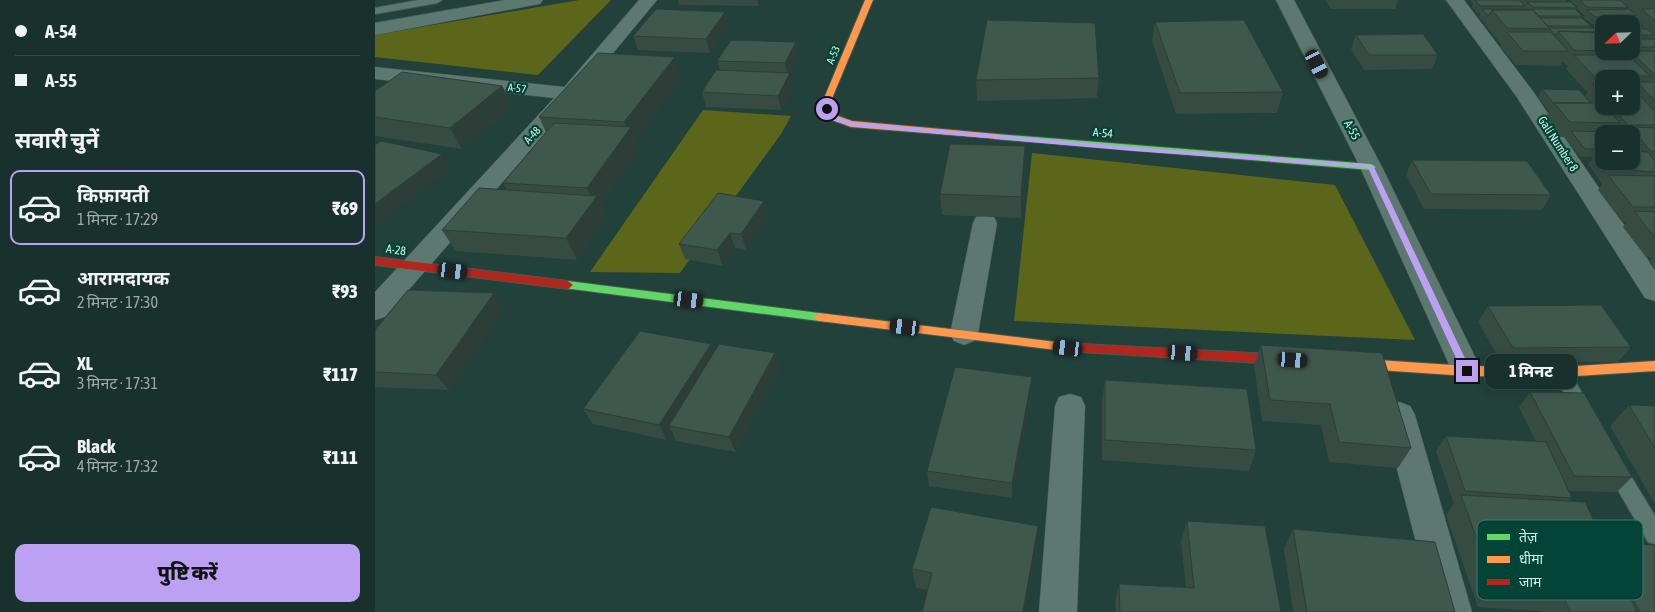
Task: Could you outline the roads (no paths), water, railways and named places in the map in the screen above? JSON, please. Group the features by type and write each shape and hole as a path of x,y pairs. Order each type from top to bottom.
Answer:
{"street":[{"path":"375,29 534,0"},
{"name":"A-48","path":"375,310 569,94 648,0"},
{"name":"A-53","path":"835,118 827,109 829,96 869,0"},
{"name":"A-55","path":"1285,0 1371,166 1467,371"},
{"name":"Gali Number 8","path":"1455,0 1525,94 1655,291"},
{"name":"A-57","path":"375,73 569,94"},
{"path":"1525,94 1553,94"},
{"name":"A-54","path":"835,118 851,124 871,126 1133,149 1371,166"},
{"path":"964,334 985,223"},
{"name":"A-28","path":"375,261 1068,348 1309,361"},
{"path":"1337,363 1467,371 1561,372 1655,366"},
{"path":"1385,366 1453,612"},
{"path":"1059,612 1069,406"}],"lane":[{"path":"375,11 437,0"},
{"path":"1561,372 1592,426"},
{"path":"1605,449 1655,535"}]}
